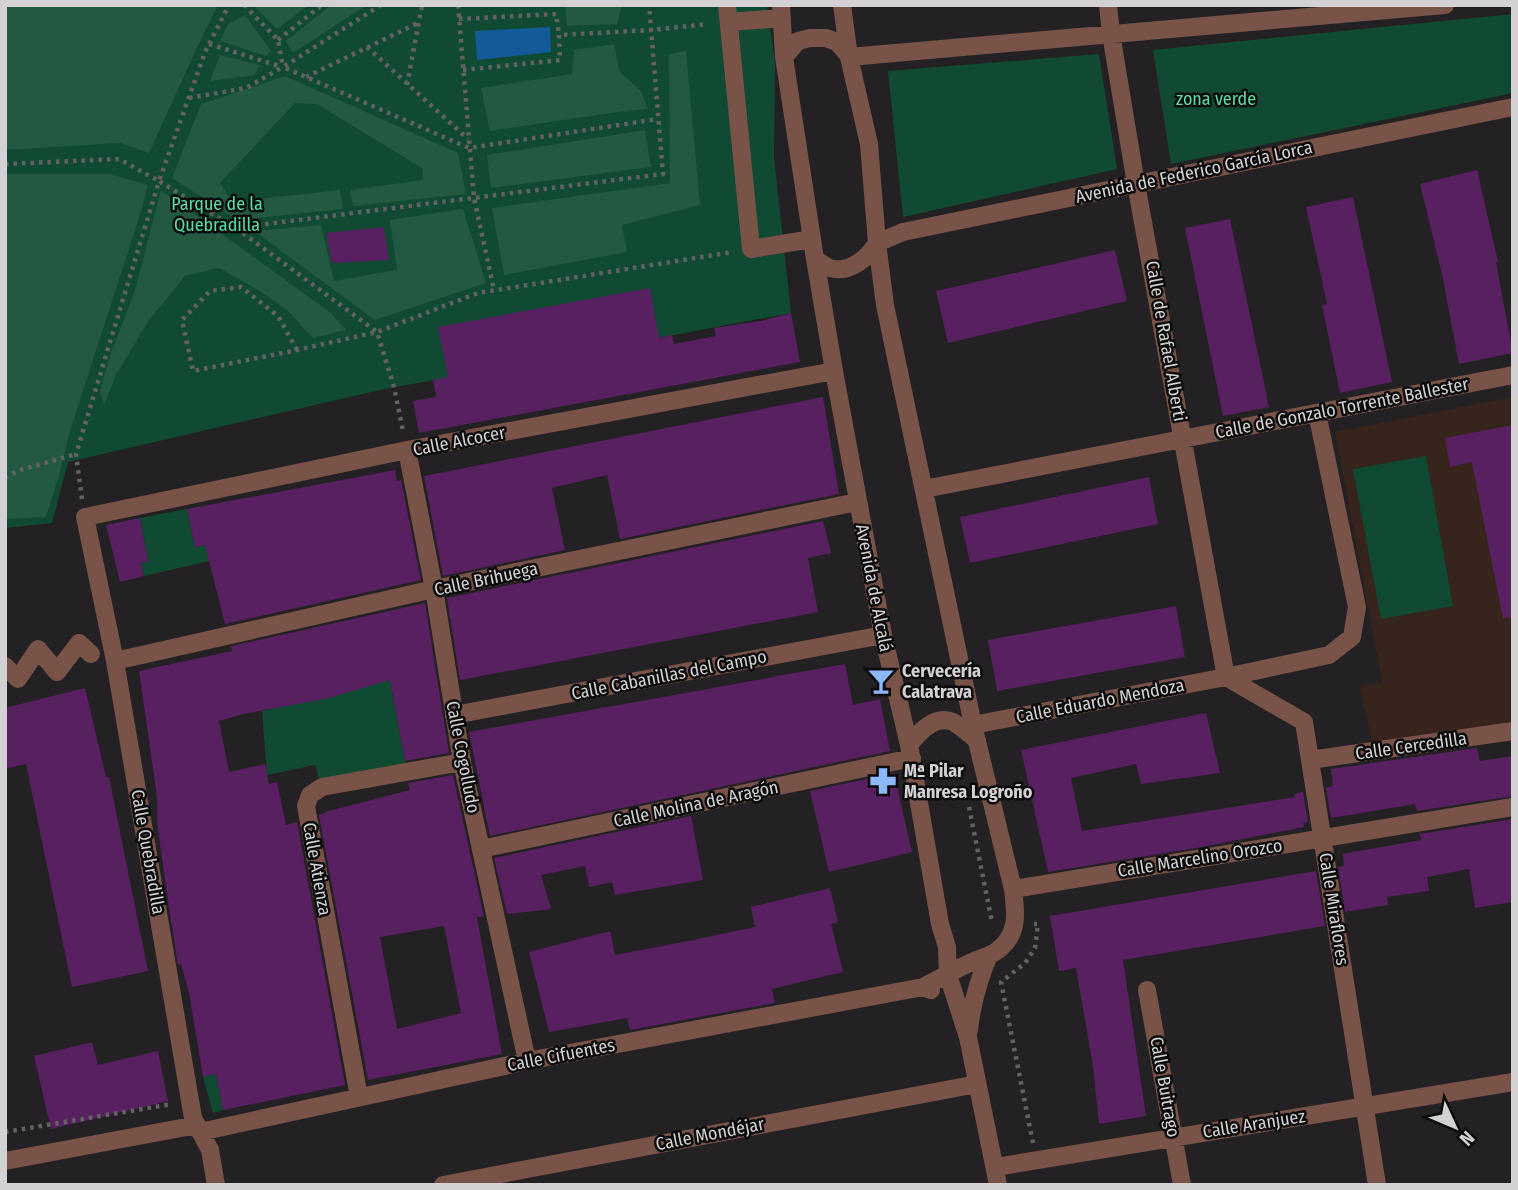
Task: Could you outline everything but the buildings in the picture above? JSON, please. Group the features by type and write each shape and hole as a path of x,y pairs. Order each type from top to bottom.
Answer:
{"street":[{"name":"Avenida de Alcalá","path":"842,5 849,57 869,144 885,305 975,733 1013,889 1016,916 1013,929 997,952 982,958 968,1037"},
{"name":"Calle de Rafael Alberti","path":"1108,5 1136,184 1226,677"},
{"path":"784,57 798,41 810,38 826,38 837,42 849,57 1446,5"},
{"name":"Avenida de Alcalá","path":"782,11 784,57 815,259 857,502 883,635 910,751 940,924 947,947 948,975 968,1037 997,1176"},
{"path":"782,11 728,14 751,249 812,239"},
{"name":"Avenida de Federico García Lorca","path":"877,243 903,232 1513,107"},
{"path":"815,259 830,268 845,268 870,255 877,243"},
{"name":"Calle Alcocer","path":"85,517 407,450 834,370"},
{"name":"Calle de Gonzalo Torrente Ballester","path":"924,489 1513,375"},
{"name":"Calle Eduardo Mendoza","path":"975,733 1329,655 1352,637 1357,607 1317,413"},
{"name":"Calle Cogolludo","path":"407,450 434,589 461,762 527,1061"},
{"name":"Calle Brihuega","path":"115,661 434,589 857,502"},
{"name":"Calle Quebradilla","path":"85,517 115,661 193,1118 209,1150 216,1185"},
{"name":"Calle Cabanillas del Campo","path":"454,715 883,635"},
{"path":"5,666 18,679 38,649 57,672 79,643 91,654"},
{"name":"Calle Miraflores","path":"1226,677 1304,722 1377,1185"},
{"path":"910,751 922,729 937,721 952,721 975,733"},
{"name":"Calle Cercedilla","path":"1310,761 1513,731"},
{"name":"Calle Molina de Aragón","path":"481,849 910,751"},
{"name":"Calle Atienza","path":"359,1097 306,807 310,794 322,787 461,762"},
{"name":"Calle Marcelino Orozco","path":"1013,889 1513,807"},
{"path":"947,947 964,958 982,958"},
{"name":"Calle Cifuentes","path":"5,1161 198,1128 527,1061 923,987 982,958"},
{"path":"923,987 943,995 957,1007"},
{"name":"Calle Buitrago","path":"1147,990 1182,1185"},
{"name":"Calle Aranjuez","path":"997,1176 1175,1138 1513,1082"},
{"name":"Calle Mondéjar","path":"443,1185 977,1084"}],"path":[{"path":"85,517 76,454 159,181 209,44 229,5"},
{"path":"244,5 278,40 283,67"},
{"path":"278,40 322,5"},
{"path":"189,98 246,88 381,5"},
{"path":"407,85 422,5"},
{"path":"458,5 474,198 494,290"},
{"path":"235,228 663,174 649,5"},
{"path":"459,19 556,14 559,35 559,60 463,70"},
{"path":"559,35 651,30 728,14"},
{"path":"305,77 418,23"},
{"path":"209,44 283,67 470,148 659,119"},
{"path":"367,47 469,140"},
{"path":"5,164 119,159 235,228 377,332 394,387 407,450"},
{"path":"297,350 278,316 241,287 210,291 182,320 193,371 297,350 377,332 478,293 751,249"},
{"path":"5,478 17,471 76,454"},
{"path":"5,1132 176,1103"}],"shaded area":[{"path":"1513,397 1513,727 1373,747 1360,686 1382,682 1335,432"}],"green space":[{"name":"Parque de la Quebradilla","path":"5,5 767,5 775,62 774,157 791,313 380,390 68,462 52,523 5,528"},
{"path":"5,5 218,5 149,153 120,143 5,150"},
{"path":"253,5 309,5 277,29"},
{"path":"331,5 367,5 293,53 286,41"},
{"path":"565,5 622,5 617,24 567,26"},
{"name":"zona verde","path":"1513,14 1513,93 1171,164 1153,50"},
{"path":"245,15 271,51 266,56 220,41 228,24"},
{"path":"614,44 619,71 641,91 648,109 490,131 481,88 572,74 574,50"},
{"path":"686,51 700,205 622,225 627,252 504,275 492,208 670,183 669,54"},
{"path":"1099,54 1117,169 903,217 888,71"},
{"path":"220,55 260,65 254,75 210,81"},
{"path":"285,76 458,153 466,194 353,206 350,190 423,180 422,168 317,104 295,103 220,183 232,202 340,190 343,209 237,220 172,178 201,104"},
{"path":"645,130 651,167 491,188 487,155"},
{"path":"5,174 110,174 148,185 69,434 46,517 5,519"},
{"path":"161,190 331,313 346,330 313,338 287,310 219,268 185,276 149,320 116,375 104,405 100,391 135,290"},
{"path":"463,209 486,283 375,320 254,231 321,225 334,281 397,270 390,220"},
{"path":"1426,456 1453,606 1381,619 1353,469"},
{"path":"187,509 195,547 306,527 274,546 144,576 141,563 148,561 140,518"},
{"path":"390,680 406,766 320,782 315,765 267,775 262,711"},
{"path":"216,1074 223,1110 213,1113 203,1077"}],"water":[{"path":"550,27 551,52 477,60 475,31"}],"place":[{"name":"Cervecería Calatrava","path":"881,681"},
{"name":"Mª Pilar Manresa Logroño","path":"883,781"}]}
